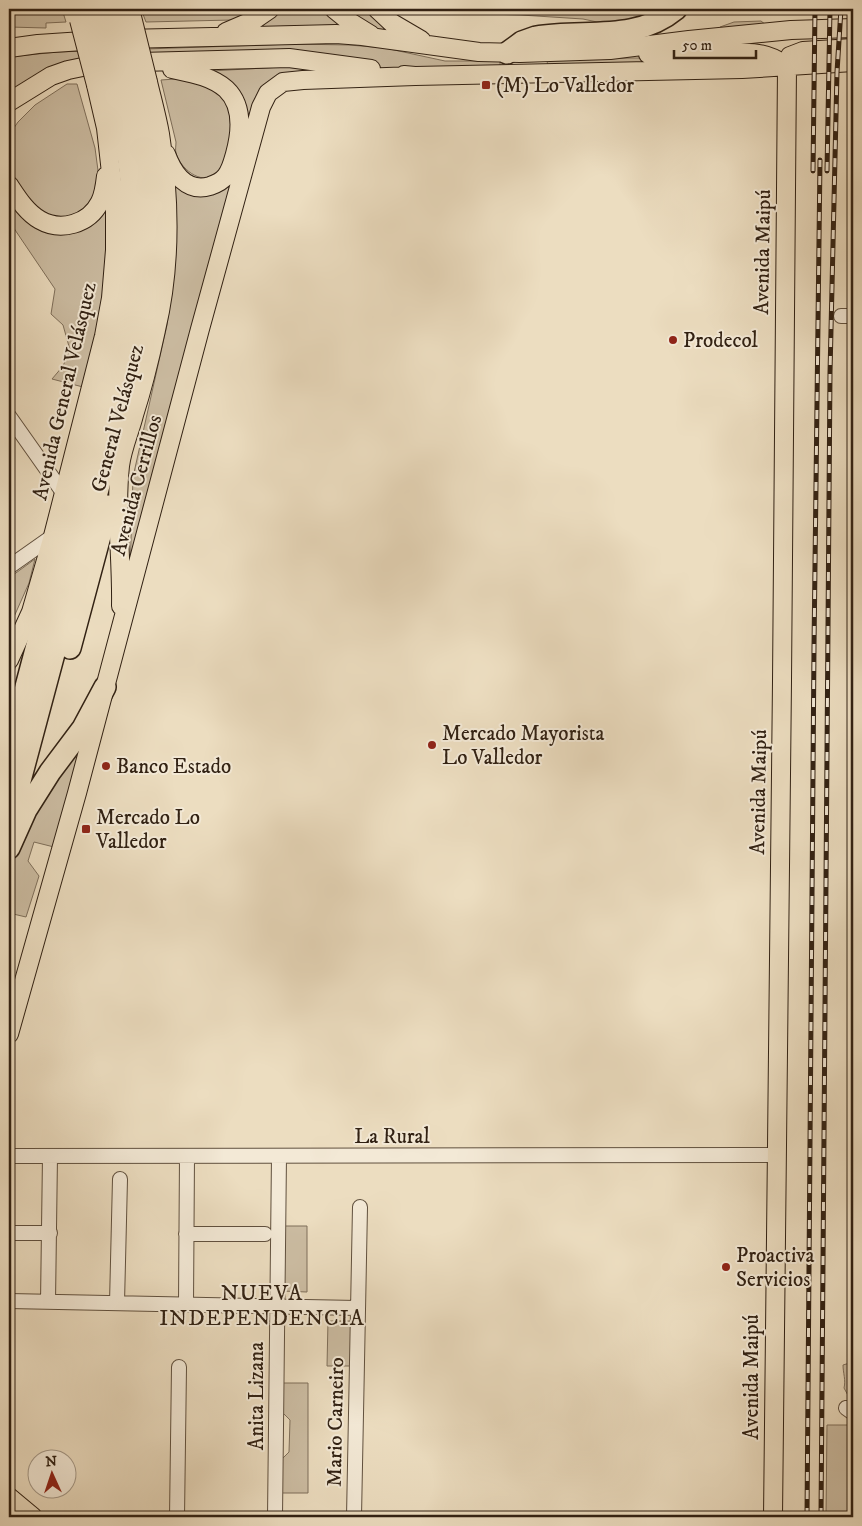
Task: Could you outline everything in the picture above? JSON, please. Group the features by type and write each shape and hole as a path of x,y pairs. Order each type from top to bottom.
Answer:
{"highway":[{"path":"507,53 522,42 536,37 637,30 656,23 676,9"},
{"name":"General Velásquez","path":"9,822 137,344 146,299 151,235 150,183 143,132 122,84 104,14"},
{"name":"General Velásquez","path":"9,751 117,343 126,293 131,239 132,194 126,145 122,84"},
{"path":"26,810 120,463"},
{"path":"9,720 31,612"},
{"path":"9,848 26,810 46,778 83,728 105,687"}],"main road":[{"path":"215,36 254,20 270,9"},
{"path":"334,9 350,22 376,38"},
{"path":"377,9 405,31 428,43 443,48"},
{"name":"Avenida General Velásquez","path":"104,14 122,84 160,132 167,241 163,292 152,349 120,463 118,510 121,571 119,631"},
{"path":"9,48 60,42 215,36 336,34 479,52 507,53 610,50 781,31 853,28"},
{"path":"9,36 60,42"},
{"path":"786,67 790,56 800,51 853,48"},
{"path":"610,50 663,55 752,53 773,57 786,67"},
{"path":"9,113 14,98 51,76 68,70 102,64 289,58 415,76 786,67 819,63 853,62"},
{"path":"145,62 195,74 216,82 230,94 239,113 239,136 234,160 228,174 217,183 206,187 192,186 177,176 169,162 160,132"},
{"name":"Avenida Maipú","path":"773,1517 786,67"},
{"name":"Avenida Cerrillos","path":"9,1034 77,793 119,631 264,99 277,86 291,81 415,76"},
{"name":"Avenida General Velásquez","path":"9,660 31,612 53,536 104,336 113,285 115,250 115,209 106,128 122,84"},
{"path":"9,185 20,201 34,215 47,223 62,226 84,219 96,209 103,196 106,172 106,128"},
{"path":"9,1496 33,1517"}],"street":[{"path":"9,416 64,494"},
{"path":"9,568 53,536"},
{"name":"La Rural","path":"9,1156 776,1155"},
{"path":"48,1302 50,1156"},
{"path":"186,1304 187,1156"},
{"name":"Anita Lizana","path":"275,1517 279,1156"},
{"path":"117,1303 120,1179"},
{"name":"Mario Carneiro","path":"354,1517 360,1207"},
{"path":"9,1233 50,1233"},
{"path":"186,1234 265,1234"},
{"path":"9,1301 357,1308"},
{"path":"177,1517 179,1367"}],"shaded area":[{"path":"9,9 62,9 66,22 46,23 46,28 9,27"},
{"path":"141,9 265,9 232,20 146,22"},
{"path":"279,9 322,9 342,25 260,27 273,18"},
{"path":"343,9 367,9 397,35 374,28"},
{"path":"448,9 665,9 647,18 618,23 521,15 450,13"},
{"path":"761,21 770,28 720,30 720,27 734,22"},
{"path":"294,44 385,48 445,61 500,61 500,66 402,72 319,57 155,56 9,93 9,57 57,52"},
{"path":"766,58 548,69 547,60"},
{"path":"282,67 355,75 272,83 130,571 133,477 167,325 173,280 174,179 221,186 239,92 229,80 211,71"},
{"path":"189,78 216,86 228,104 234,121 222,168 209,178 203,178 191,173 178,159 176,142 161,80"},
{"path":"67,84 77,84 95,148 99,178 93,201 77,216 55,218 38,210 15,182 9,168 9,135 18,122 35,105"},
{"path":"110,198 103,312 83,387 52,379 63,366 70,350 63,325 51,314 55,289 9,221 9,199 49,230"},
{"path":"35,559 29,583 9,628 9,578"},
{"path":"18,654 9,697 9,669"},
{"path":"88,735 58,848 34,842 28,861 39,876 26,917 9,913 9,874 24,832 45,790"},
{"path":"283,1226 307,1226 307,1292 282,1291"},
{"path":"328,1321 352,1321 352,1366 327,1366"},
{"path":"853,1362 853,1388 850,1399 844,1388 843,1365"},
{"path":"283,1383 308,1383 308,1493 282,1493 282,1459 289,1452 290,1420 283,1413"},
{"path":"827,1425 851,1425 853,1429 853,1517 826,1517"}],"railway":[{"path":"813,171 815,9"},
{"path":"827,171 830,9"},
{"path":"821,1517 830,373 837,72 841,9"},
{"path":"807,1517 820,160"}],"place":[{"name":"(M) Lo Valledor","path":"486,85"},
{"name":"Prodecol","path":"673,340"},
{"name":"Mercado Mayorista Lo Valledor","path":"432,745"},
{"name":"Banco Estado","path":"106,766"},
{"name":"Mercado Lo Valledor","path":"86,829"},
{"name":"Proactiva Servicios","path":"726,1267"}],"district":[{"name":"NUEVA INDEPENDENCIA","path":"262,1304"}]}
